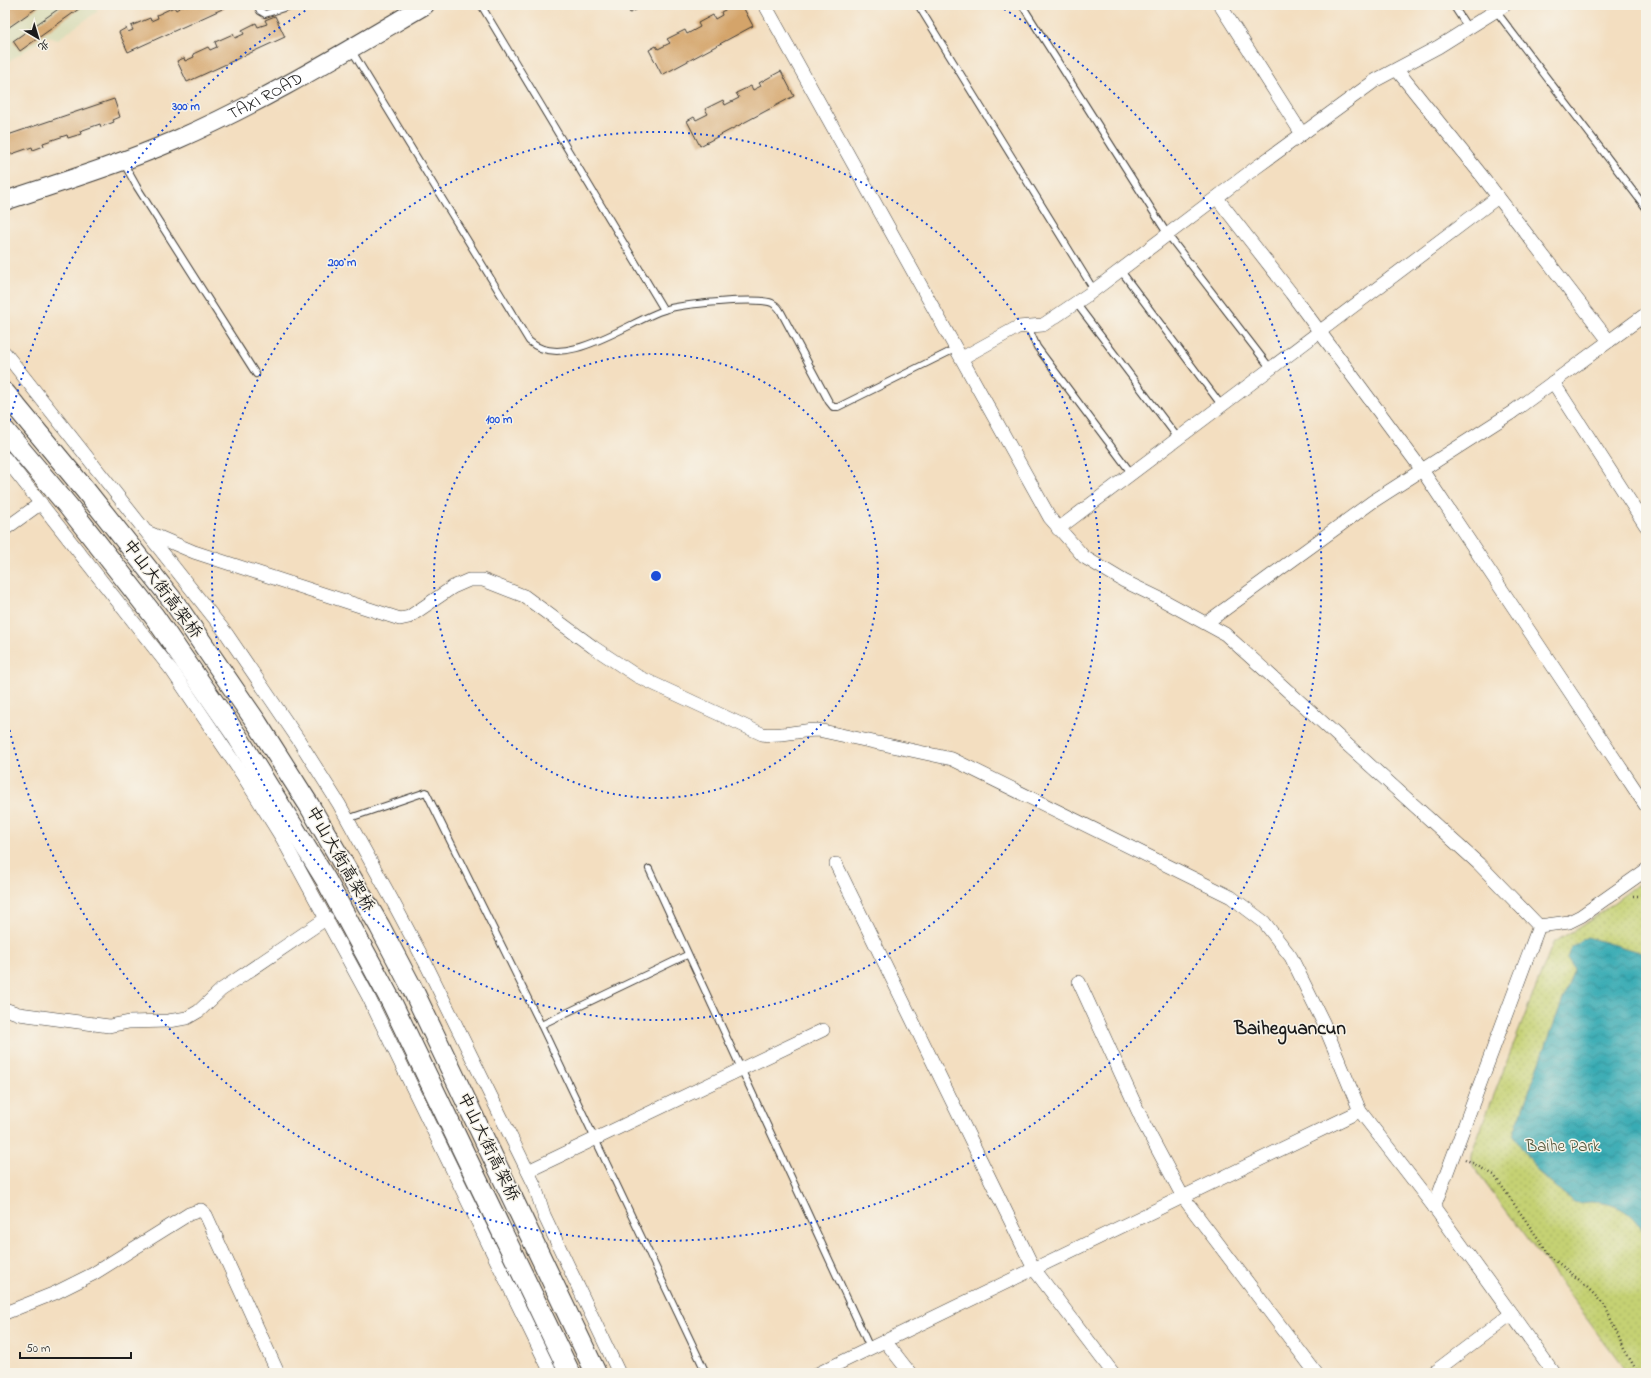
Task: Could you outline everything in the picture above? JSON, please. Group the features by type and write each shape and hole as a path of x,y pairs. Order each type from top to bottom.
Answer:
{"main road":[{"name":"中山大街高架桥","path":"5,393 86,491 174,602 257,723 321,824 376,920 412,990 596,1373"},
{"name":"中山大街高架桥","path":"5,431 92,536 159,623 237,736 319,867 359,938 391,1001 570,1373"}],"street":[{"name":"TAXI ROAD","path":"5,200 123,162 224,118 293,82 425,5"},
{"path":"765,5 1050,518 1084,558 1224,634 1473,859 1539,926 1551,926 1569,922 1582,916 1646,870"},
{"path":"1220,5 1302,134"},
{"path":"959,353 1027,325 1043,325 1121,271 1168,234 1376,80 1438,48 1500,8"},
{"path":"1397,70 1498,197 1609,341"},
{"path":"1058,529 1498,197"},
{"path":"1217,198 1320,332 1422,470 1646,806"},
{"path":"1206,623 1372,502 1511,413 1646,314"},
{"path":"5,353 226,632 251,667 298,739 347,819 427,966 535,1186 544,1215 619,1373"},
{"path":"1553,382 1646,526"},
{"path":"5,458 173,672 200,710 282,838 327,918 368,996 551,1373"},
{"path":"5,529 41,503"},
{"path":"147,532 194,552 400,619 409,617 453,587 469,580 483,580 524,596 593,647 637,676 762,734 771,736 801,730 818,730 952,759 1232,897 1264,922 1291,957 1323,1022 1360,1111 1434,1207 1554,1373"},
{"path":"836,864 1034,1269 1113,1373"},
{"path":"5,1009 19,1014 109,1026 129,1022 168,1021 186,1018 198,1011 221,990 327,918"},
{"path":"1434,1207 1539,926"},
{"path":"1079,982 1144,1124 1183,1197 1316,1373"},
{"path":"528,1172 824,1030"},
{"path":"818,1373 1360,1111"},
{"path":"5,1313 55,1293 93,1274 189,1214 201,1210 206,1215 278,1373"},
{"path":"1433,1373 1511,1314"},
{"path":"885,1341 910,1373"}],"lane":[{"path":"258,5 260,10 265,14 292,5"},
{"path":"481,5 664,310"},
{"path":"918,5 1094,290"},
{"path":"1022,5 1168,234 1271,369"},
{"path":"1453,5 1468,28"},
{"path":"1500,8 1646,208"},
{"path":"351,48 529,341 536,347 551,352 579,348 664,310 693,305 747,300 773,304 781,312 833,407 838,407 959,353"},
{"path":"123,162 137,187 256,374"},
{"path":"1121,271 1222,406"},
{"path":"1076,303 1178,438"},
{"path":"1027,325 1037,347 1132,474"},
{"path":"347,819 426,792 541,1025 706,1373"},
{"path":"649,870 740,1070 870,1348"},
{"path":"541,1025 687,955"}],"path":[{"path":"1454,1154 1477,1164 1494,1175 1550,1257 1584,1284 1605,1306 1624,1349 1638,1373"}],"shaded area":[{"path":"5,5 94,5 98,11 57,40 47,36 5,64"}],"green space":[{"name":"Baihe Park","path":"1646,878 1646,1373 1628,1373 1473,1166 1471,1154 1553,943 1591,920"}],"water":[{"path":"1587,937 1646,954 1646,1239 1637,1223 1618,1208 1602,1203 1573,1202 1535,1168 1513,1135 1574,969 1567,958 1571,947"}],"building":[{"path":"5,5 41,5 5,30"},
{"path":"64,5 83,6 20,51 13,41"},
{"path":"184,5 231,5 128,52 119,32 126,28 128,32 133,30 131,26 150,18 151,21 158,18 157,15 174,7 176,10"},
{"path":"626,5 646,5 630,13"},
{"path":"735,5 742,5 753,26 662,75 649,50 656,46 658,49 670,43 667,39 685,30 687,34 700,27 698,23 713,15 715,19 722,15 721,12"},
{"path":"275,16 285,37 187,82 177,61 184,58 185,61 194,57 193,54 208,47 210,50 217,47 215,42 233,34 235,38 244,34 242,30 256,23 258,27 267,24 265,20"},
{"path":"781,71 794,96 700,146 687,121 694,117 696,120 708,114 705,109 723,100 725,105 739,98 736,93 751,86 753,90 761,86 759,83"},
{"path":"114,99 120,117 113,120 114,122 101,127 100,124 80,131 81,134 68,138 67,135 43,143 44,146 33,150 32,147 9,155 10,157 5,159 5,136"}],"district":[{"name":"Baiheguancun","path":"1290,1029"}]}
